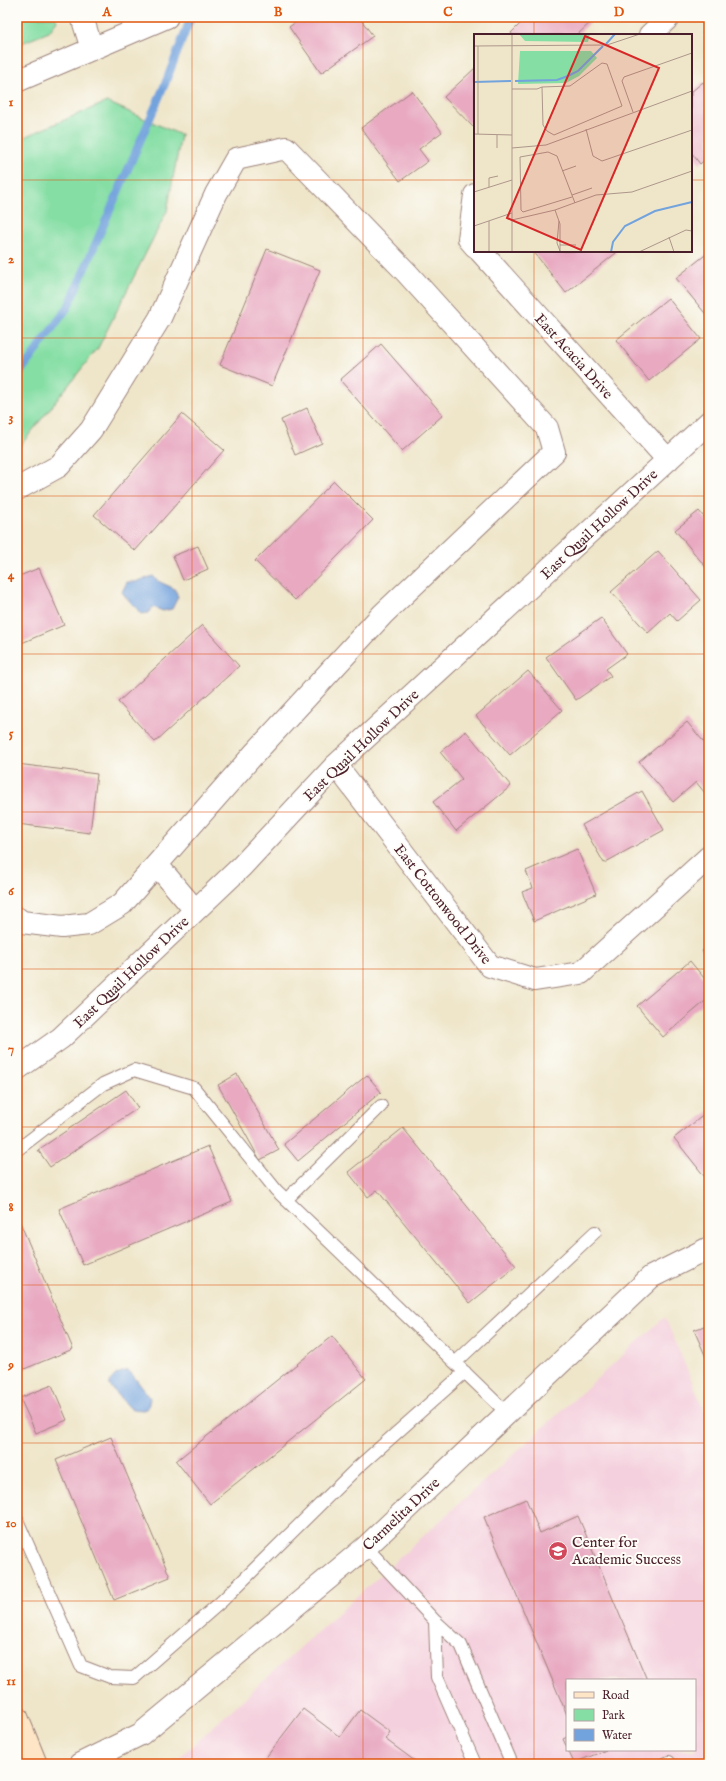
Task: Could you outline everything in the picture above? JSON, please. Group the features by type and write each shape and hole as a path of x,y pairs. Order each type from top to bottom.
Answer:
{"main road":[{"path":"18,1722 36,1764"}],"street":[{"path":"82,17 92,49"},
{"path":"17,80 167,17"},
{"path":"651,34 669,17"},
{"path":"17,489 59,466 91,430 160,318 216,194 236,159 286,148 406,272 547,428 554,452 383,614 254,754 122,904 89,924 62,926 22,922 17,918"},
{"path":"474,202 469,239 474,245"},
{"name":"East Acacia Drive","path":"481,252 668,460"},
{"name":"East Quail Hollow Drive","path":"17,1069 61,1038 241,867 336,765 709,422"},
{"name":"East Cottonwood Drive","path":"336,765 490,966 535,980 581,972 709,857"},
{"path":"157,865 195,910"},
{"name":"Carmelita Drive","path":"80,1764 141,1734 366,1547 651,1277 709,1248"}],"lane":[{"path":"17,1150 103,1084 134,1070 194,1088 276,1190 508,1414"},
{"path":"286,1200 382,1106"},
{"path":"454,1363 595,1232"},
{"path":"17,1520 81,1666 110,1677 134,1678 222,1601 357,1468 465,1372"},
{"path":"366,1547 435,1621 461,1645 512,1764"},
{"path":"435,1621 437,1677 475,1764"}],"shaded area":[{"name":"Center for Academic Success","path":"665,1317 709,1422 709,1764 172,1764"}],"green space":[{"path":"17,17 55,17 57,21 49,32 17,45"},
{"path":"107,102 181,135 167,211 98,348 17,450 17,140"}],"water":[{"path":"153,576 158,581 175,589 178,597 172,609 163,611 153,607 148,613 141,614 122,592 127,582 135,582"},
{"path":"124,1371 131,1373 150,1398 148,1408 143,1410 131,1409 110,1386 112,1378"}],"building":[{"path":"303,17 359,17 373,36 321,73 289,27"},
{"path":"527,17 588,17 592,21 578,34 511,33"},
{"path":"474,69 473,127 444,97"},
{"path":"703,82 709,90 709,156 700,164 692,153 692,91"},
{"path":"412,91 442,132 419,149 428,161 400,181 361,128"},
{"path":"267,249 320,270 272,386 220,365"},
{"path":"534,252 616,252 616,253 566,293"},
{"path":"709,252 709,318 676,278"},
{"path":"668,298 701,339 649,381 616,340"},
{"path":"381,344 443,415 402,451 340,380"},
{"path":"307,408 322,443 295,455 281,420"},
{"path":"182,414 224,450 135,551 94,515"},
{"path":"334,481 373,520 295,600 255,561"},
{"path":"699,511 709,523 709,571 675,530"},
{"path":"198,546 208,569 183,580 173,556"},
{"path":"658,551 701,600 677,621 670,613 648,633 611,592"},
{"path":"39,568 64,625 17,645 17,577"},
{"path":"601,618 627,654 606,669 611,676 576,700 546,657"},
{"path":"202,625 239,666 155,742 118,702"},
{"path":"528,671 562,710 510,755 476,716"},
{"path":"687,722 709,748 709,790 705,793 696,782 673,802 639,762"},
{"path":"466,731 511,786 456,831 433,802 462,779 440,752"},
{"path":"17,764 97,774 90,833 17,824"},
{"path":"642,791 664,830 604,863 582,825"},
{"path":"577,849 596,894 534,921 522,892 533,888 526,871"},
{"path":"709,945 709,960 702,951"},
{"path":"690,961 709,984 709,998 663,1037 637,1006"},
{"path":"237,1074 279,1150 260,1160 218,1085"},
{"path":"367,1075 381,1092 298,1161 284,1144"},
{"path":"126,1090 138,1108 50,1167 38,1150"},
{"path":"709,1111 709,1182 674,1138"},
{"path":"403,1128 516,1266 470,1303 377,1190 368,1197 348,1172"},
{"path":"208,1146 232,1202 83,1265 59,1209"},
{"path":"17,1215 73,1349 17,1372"},
{"path":"709,1324 709,1364 694,1330"},
{"path":"332,1336 366,1379 210,1504 176,1461"},
{"path":"52,1385 67,1420 36,1433 20,1398"},
{"path":"111,1437 170,1577 114,1600 56,1460"},
{"path":"526,1499 540,1533 578,1516 647,1679 566,1679 566,1713 484,1517"},
{"path":"303,1709 340,1737 360,1710 390,1732 385,1739 419,1764 261,1764"},
{"path":"566,1738 566,1746 563,1739"},
{"path":"568,1751 604,1751 574,1763"}],"waterway":[{"path":"17,377 68,307 165,84 191,17"}],"place":[{"name":"Center for Academic Success","path":"558,1551"}]}
